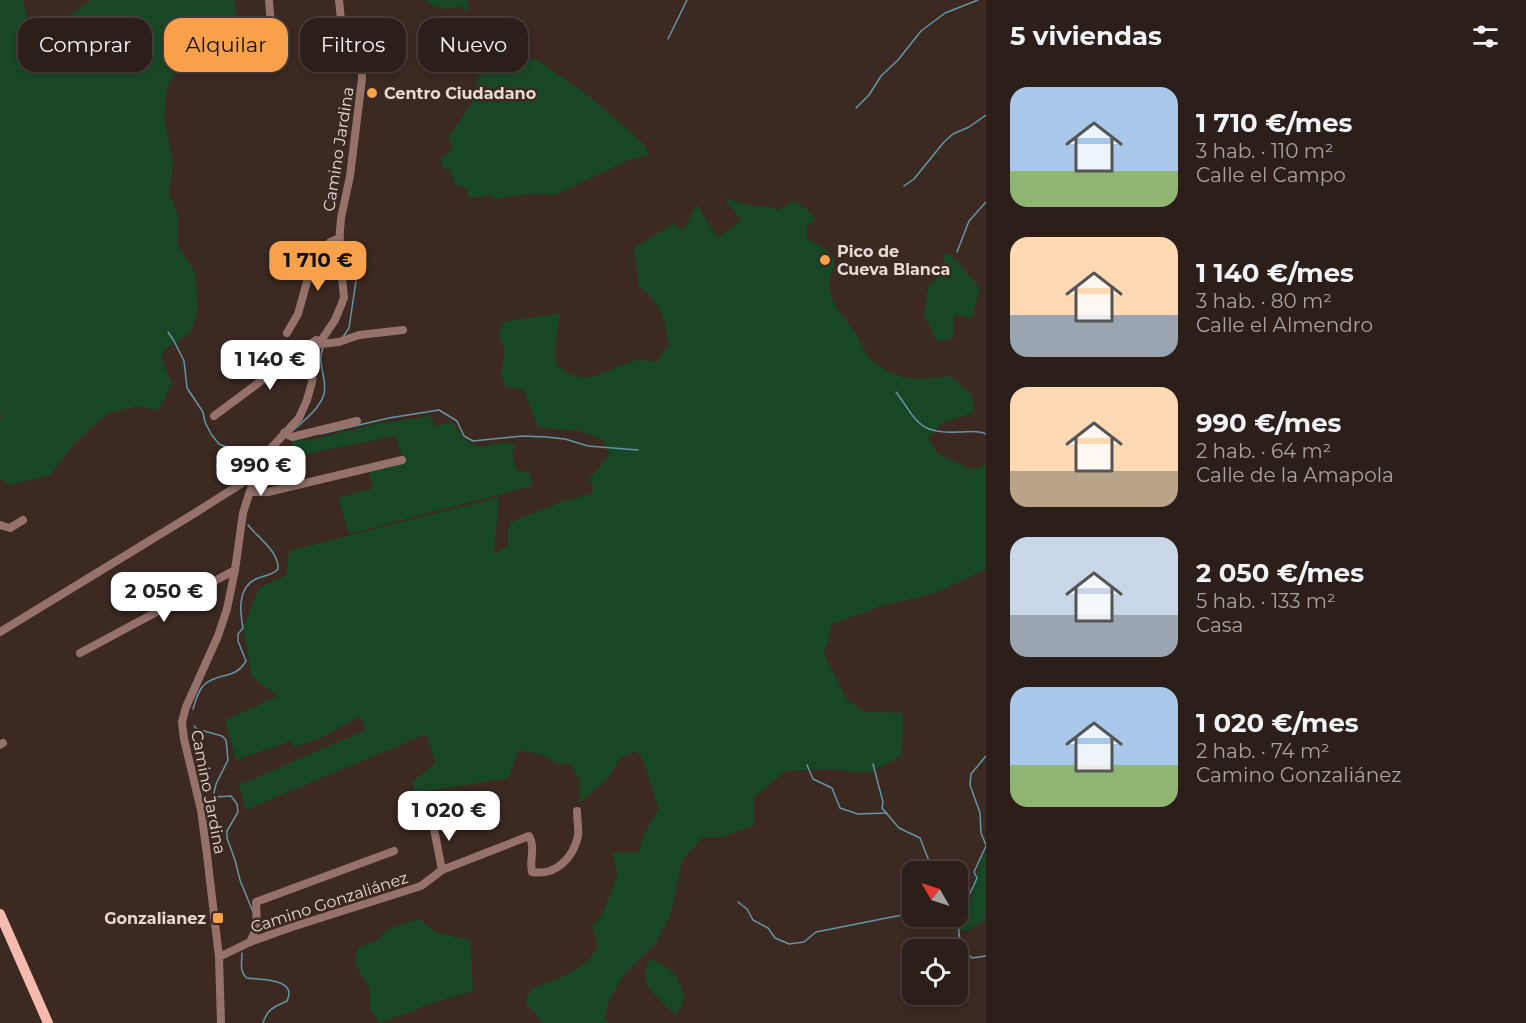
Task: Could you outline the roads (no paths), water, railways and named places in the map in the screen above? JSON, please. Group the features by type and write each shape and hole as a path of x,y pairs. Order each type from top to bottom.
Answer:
{"main road":[{"path":"0,914 48,1023"}],"street":[{"path":"269,0 270,18"},
{"name":"Camino Jardina","path":"221,1023 219,957 201,810 182,722 197,679 218,636 227,609 243,513 255,475 263,456 298,418 307,400 312,382 316,348 335,320 344,298 341,218 350,176 362,79 362,58 357,43 344,28 339,0"},
{"path":"287,333 298,314 308,278 330,242 340,238"},
{"path":"214,416 316,340 321,343 339,342 359,335 403,330"},
{"path":"284,433 292,437 357,421"},
{"path":"250,492 268,492 402,460"},
{"path":"220,466 255,475"},
{"path":"0,632 255,475"},
{"path":"0,525 10,528 23,520"},
{"path":"80,653 235,570"},
{"name":"Camino Gonzaliánez","path":"219,957 250,942 421,886 442,870 529,836 533,842 530,865 532,872 539,873 560,867 566,862 578,836 577,812"},
{"path":"432,819 442,870"},
{"path":"250,942 257,927 256,902 394,851"}],"waterway":[{"path":"668,39 687,0"},
{"path":"856,108 921,31 945,13 978,0"},
{"path":"904,186 914,179 953,134 969,127 986,115"},
{"path":"957,252 969,221 986,202"},
{"path":"343,337 349,328 356,281"},
{"path":"168,332 184,361 187,388 203,412 211,434 219,444 231,449 239,457"},
{"path":"290,433 310,415 322,400 325,388 321,359 323,348"},
{"path":"896,392 914,417 926,428 934,431 986,434"},
{"path":"320,434 389,418 439,410 457,421 464,436 473,441 522,436 546,437 565,439 588,446 638,450"},
{"path":"193,709 199,692 205,684 210,680 237,671 246,661 238,641 238,634 243,628 241,615 243,594 250,583 278,569 272,551 248,525"},
{"path":"194,726 197,729 222,736 226,740 228,760 216,784 213,797 231,796 237,804 238,812 227,831 227,838 253,912"},
{"path":"986,756 971,774 970,785 980,813 981,833 986,845"},
{"path":"873,764 883,802 882,808 899,828 920,838 929,861"},
{"path":"807,765 813,779 832,788 840,808 858,814 887,813"},
{"path":"986,846 974,872 977,878 963,909 959,929 964,949 972,958 986,956"},
{"path":"738,902 747,909 753,920 768,928 775,938 789,944 804,942 816,932 902,915"},
{"path":"242,953 241,963 244,976 283,984 289,993 287,1001 269,1011 263,1023"}],"place":[{"name":"Centro Ciudadano","path":"372,93"},
{"name":"Pico de Cueva Blanca","path":"825,260"},
{"name":"Gonzalianez","path":"218,918"}]}
